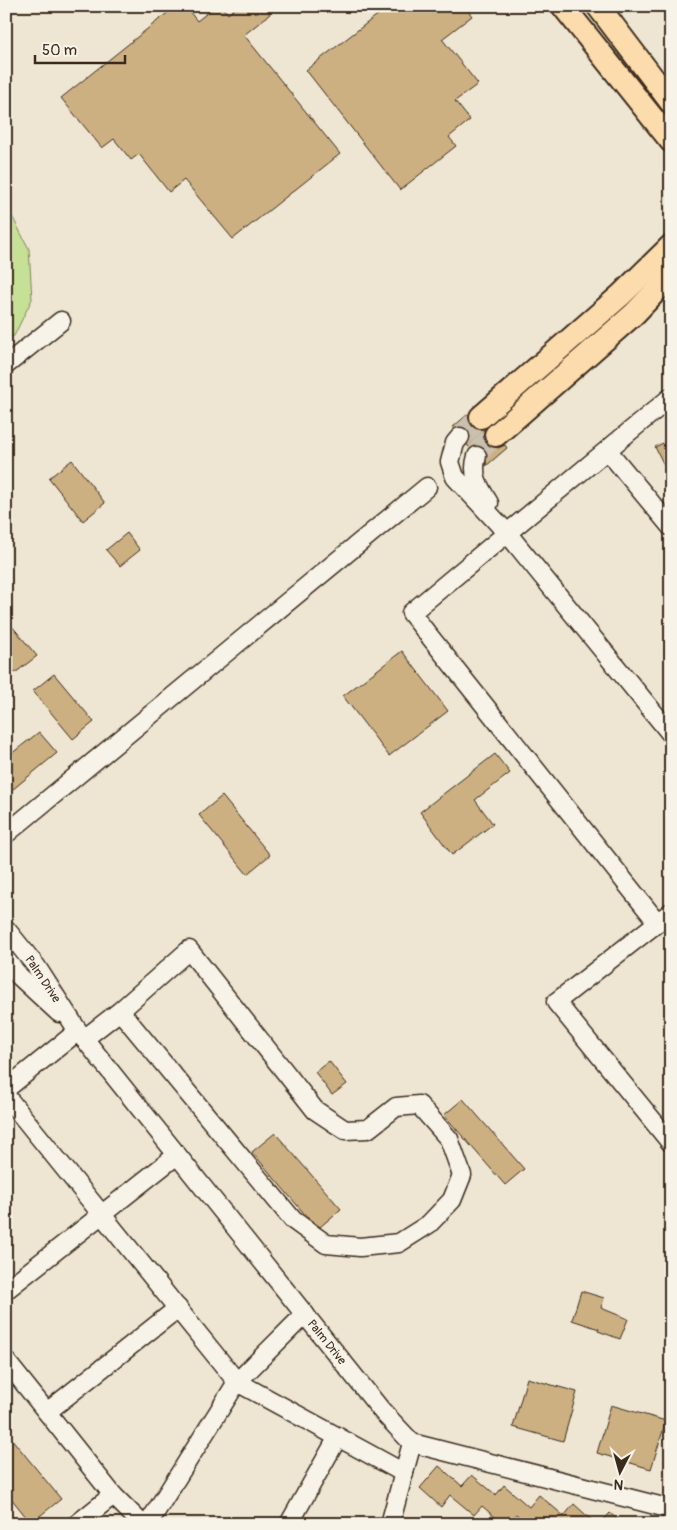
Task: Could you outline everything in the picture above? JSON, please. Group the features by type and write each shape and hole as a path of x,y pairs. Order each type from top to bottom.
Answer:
{"main road":[{"path":"563,6 671,141"},
{"path":"598,6 671,102"},
{"path":"496,435 507,410 560,349 621,295 668,246"},
{"path":"481,417 507,410 575,366 634,314 671,274"}],"street":[{"path":"6,365 61,321"},
{"path":"560,349 575,366"},
{"path":"671,397 411,613 664,917 556,1002 671,1143"},
{"path":"460,436 455,443 450,462 455,478 508,534 671,734"},
{"path":"608,451 671,527"},
{"path":"477,456 474,463 475,480 508,534"},
{"path":"6,834 427,487"},
{"name":"Palm Drive","path":"6,929 36,966 81,1035 382,1411 412,1443"},
{"path":"6,1089 81,1035 120,1011 189,950 315,1110 345,1130 368,1129 396,1107 419,1105 450,1138 462,1175 452,1200 429,1224 399,1243 360,1247 326,1244 293,1220 120,1011"},
{"name":"Palm Drive","path":"6,960 19,976 81,1035"},
{"path":"6,1096 237,1382 404,1474"},
{"path":"6,1290 177,1155"},
{"path":"47,1412 178,1308"},
{"path":"148,1524 237,1382 305,1314"},
{"path":"6,1361 113,1495 142,1524"},
{"path":"289,1524 338,1437"},
{"path":"390,1524 412,1443 671,1508"},
{"path":"77,1524 113,1495"}],"green space":[{"path":"6,215 12,216 29,249 32,299 14,336 6,339"}],"building":[{"path":"176,6 185,6 197,21 216,6 221,6 228,14 238,6 264,6 270,14 244,35 340,154 233,239 184,180 169,192 139,154 131,160 114,139 102,148 61,98"},
{"path":"389,6 464,6 472,16 442,39 478,84 455,101 470,120 449,137 456,146 400,190 306,70"},
{"path":"468,414 471,426 477,430 484,430 483,437 486,444 498,448 505,445 507,448 486,466 487,453 485,449 479,446 470,448 467,445 470,438 467,429 453,427"},
{"path":"671,439 671,479 655,447"},
{"path":"72,460 105,503 83,521 49,478"},
{"path":"127,533 140,550 120,566 106,550"},
{"path":"6,619 37,656 15,673 6,662"},
{"path":"402,651 448,711 389,756 343,696"},
{"path":"54,674 94,722 73,739 33,691"},
{"path":"39,732 57,753 12,790 6,782 6,758"},
{"path":"495,754 510,773 475,800 493,824 452,855 420,812"},
{"path":"222,796 270,855 247,874 199,815"},
{"path":"329,1061 347,1084 332,1095 315,1072"},
{"path":"463,1099 524,1169 505,1185 444,1115"},
{"path":"275,1133 341,1209 320,1227 308,1218 252,1152"},
{"path":"581,1291 604,1298 601,1308 628,1319 620,1339 598,1331 599,1329 572,1320"},
{"path":"527,1378 577,1392 563,1441 513,1427"},
{"path":"611,1405 666,1421 651,1469 597,1453"},
{"path":"6,1432 61,1499 31,1523 6,1492"},
{"path":"439,1466 462,1486 472,1475 496,1495 504,1485 529,1507 539,1495 564,1516 574,1504 596,1524 527,1524 516,1514 508,1524 503,1524 482,1506 474,1515 450,1495 441,1507 420,1488"},
{"path":"610,1513 622,1524 600,1524"}],"tunnel":[{"path":"460,437 481,417"},
{"path":"477,456 483,446 496,435"}]}
